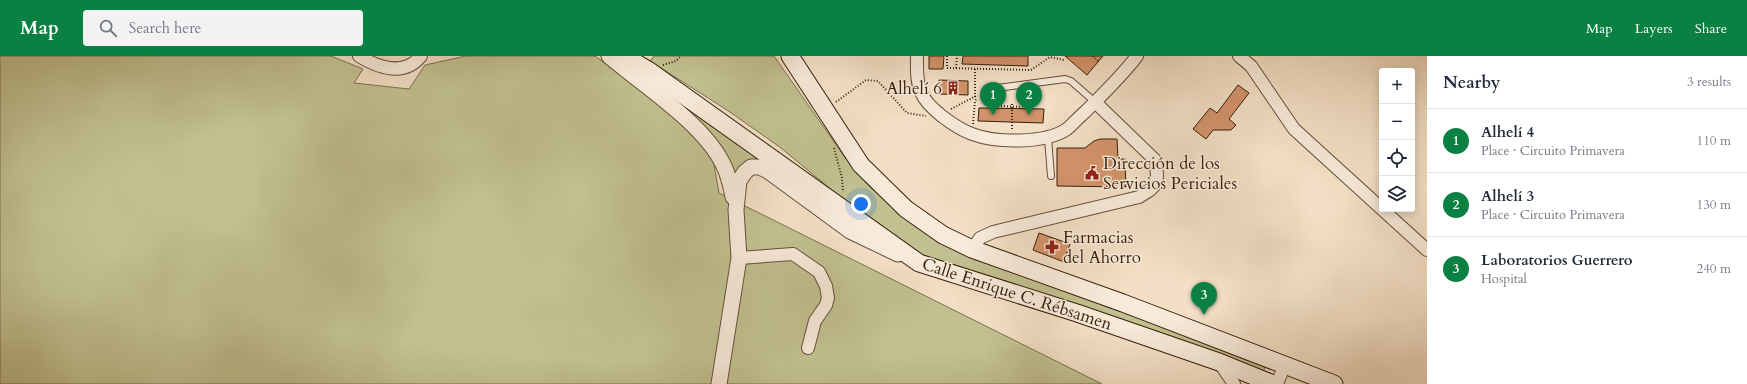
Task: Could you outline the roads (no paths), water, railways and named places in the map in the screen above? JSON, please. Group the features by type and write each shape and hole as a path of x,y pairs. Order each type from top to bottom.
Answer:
{"main road":[{"name":"Calle Enrique C. Rébsamen","path":"624,56 648,70 919,263 1077,313 1219,362 1273,384"},
{"name":"Calle Enrique C. Rébsamen","path":"790,56 860,165 906,209 943,235 972,249 1123,303 1334,384"}],"street":[{"path":"360,56 381,67 394,69 411,65 420,56"},
{"path":"609,56 692,124 708,141 722,162 730,182 736,210 739,258 719,384"},
{"path":"917,56 917,75 921,92 930,106 940,114 972,134 997,139 1027,140 1048,138 1067,129 1095,102 1137,56"},
{"path":"1240,56 1252,66 1294,129 1427,250"},
{"path":"972,249 980,238 993,232 1139,197 1156,184 1156,161 1095,102"},
{"path":"736,210 739,181 745,172 751,167 760,167 792,187 850,231 919,263"},
{"path":"739,258 793,254 819,272 826,286 828,298 826,305 815,321 808,348"},
{"path":"1219,362 1234,384"},
{"path":"1277,384 1285,364"}],"lane":[{"path":"997,88 1065,79 1071,81 1095,102"},
{"path":"1048,138 1051,176"}],"place":[{"name":"Alhelí 6","path":"953,88"},
{"name":"Alhelí 4","path":"993,115"},
{"name":"Alhelí 3","path":"1029,115"},
{"name":"Dirección de los Servicios Periciales","path":"1092,173"},
{"name":"Farmacias del Ahorro","path":"1052,247"},
{"name":"Laboratorios Guerrero","path":"1204,315"}]}
